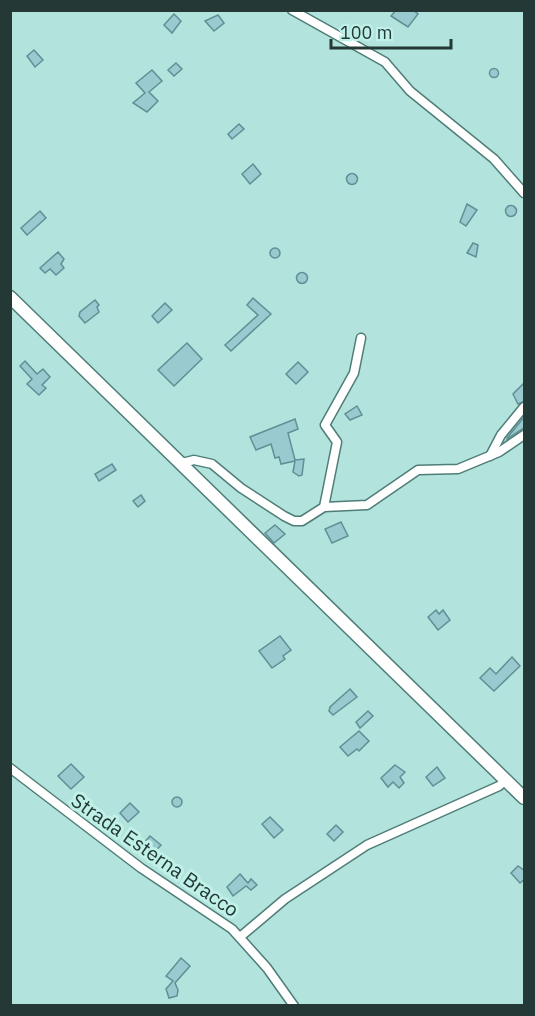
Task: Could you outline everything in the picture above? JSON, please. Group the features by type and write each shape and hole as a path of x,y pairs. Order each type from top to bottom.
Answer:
{"main road":[{"path":"10,297 525,798"}],"street":[{"path":"292,10 385,62 411,91 494,159 525,193"},
{"path":"324,507 337,442 326,425 354,373 361,338"},
{"path":"489,456 501,435 525,407"},
{"path":"182,463 194,460 212,464 241,488 294,521 302,521 324,507 367,505 418,470 458,469 489,456 525,435"},
{"name":"Strada Esterna Bracco","path":"10,768 141,868 215,915 240,937 267,968 294,1005"},
{"path":"240,937 285,899 367,845 499,786 506,780"}],"building":[{"path":"396,10 413,10 418,14 408,27 391,16"},
{"path":"174,14 181,21 172,33 164,25"},
{"path":"218,15 224,23 214,31 205,21"},
{"path":"34,50 43,60 35,67 27,56"},
{"path":"176,63 182,69 174,76 168,70"},
{"path":"494,68 499,73 494,78 489,73"},
{"path":"152,70 162,81 149,92 158,101 147,112 133,103 145,93 136,83"},
{"path":"239,124 244,129 232,139 228,134"},
{"path":"253,164 261,174 250,184 242,174"},
{"path":"352,174 356,175 356,183 352,184 348,183 347,179 348,175"},
{"path":"467,204 477,210 466,226 460,222"},
{"path":"511,205 517,211 511,217 505,211"},
{"path":"40,211 46,218 27,235 21,228"},
{"path":"473,243 478,245 476,257 467,253"},
{"path":"275,248 280,253 275,258 270,253"},
{"path":"58,252 64,259 61,264 64,268 56,275 50,269 45,273 40,268"},
{"path":"302,272 308,278 302,284 296,278"},
{"path":"253,298 271,314 231,351 225,345 258,315 247,305"},
{"path":"95,300 99,305 97,307 99,312 85,323 79,316 80,312"},
{"path":"165,303 172,310 158,323 152,316"},
{"path":"187,343 202,359 174,386 158,370"},
{"path":"25,361 37,374 43,369 50,377 42,385 46,388 39,395 27,384 32,379 20,366"},
{"path":"298,362 308,372 296,384 286,374"},
{"path":"525,382 525,401 518,404 513,394"},
{"path":"357,406 362,415 350,420 345,414"},
{"path":"525,416 525,427 507,439 507,438"},
{"path":"295,419 298,429 288,433 295,460 304,459 302,475 299,476 293,472 295,461 281,464 279,457 275,458 271,444 256,450 250,437"},
{"path":"112,464 116,470 99,481 95,474"},
{"path":"141,495 145,501 138,507 133,501"},
{"path":"341,522 348,536 332,543 325,529"},
{"path":"275,525 285,534 274,543 265,533"},
{"path":"436,610 439,614 443,610 450,620 438,630 428,617"},
{"path":"280,636 291,650 283,656 285,659 272,668 259,651"},
{"path":"512,657 520,666 494,691 480,678 490,668 496,674"},
{"path":"350,689 357,697 333,715 329,711 330,707"},
{"path":"368,711 373,716 360,728 356,722"},
{"path":"359,731 369,741 359,751 357,749 348,756 340,747"},
{"path":"71,764 84,777 71,789 58,776"},
{"path":"395,765 405,772 400,777 404,783 399,788 393,782 388,787 381,778"},
{"path":"437,767 445,778 433,786 426,777"},
{"path":"177,797 181,798 181,806 177,807 173,806 172,802 173,798"},
{"path":"130,803 139,812 128,822 120,813"},
{"path":"270,817 283,830 274,838 262,824"},
{"path":"336,825 343,832 334,841 327,834"},
{"path":"150,836 161,845 152,855 142,845"},
{"path":"518,866 525,871 525,879 520,883 511,873"},
{"path":"240,874 248,883 251,879 257,885 251,890 246,886 233,896 227,887"},
{"path":"181,958 190,966 175,983 178,990 177,996 169,998 166,989 173,981 166,976"}]}
